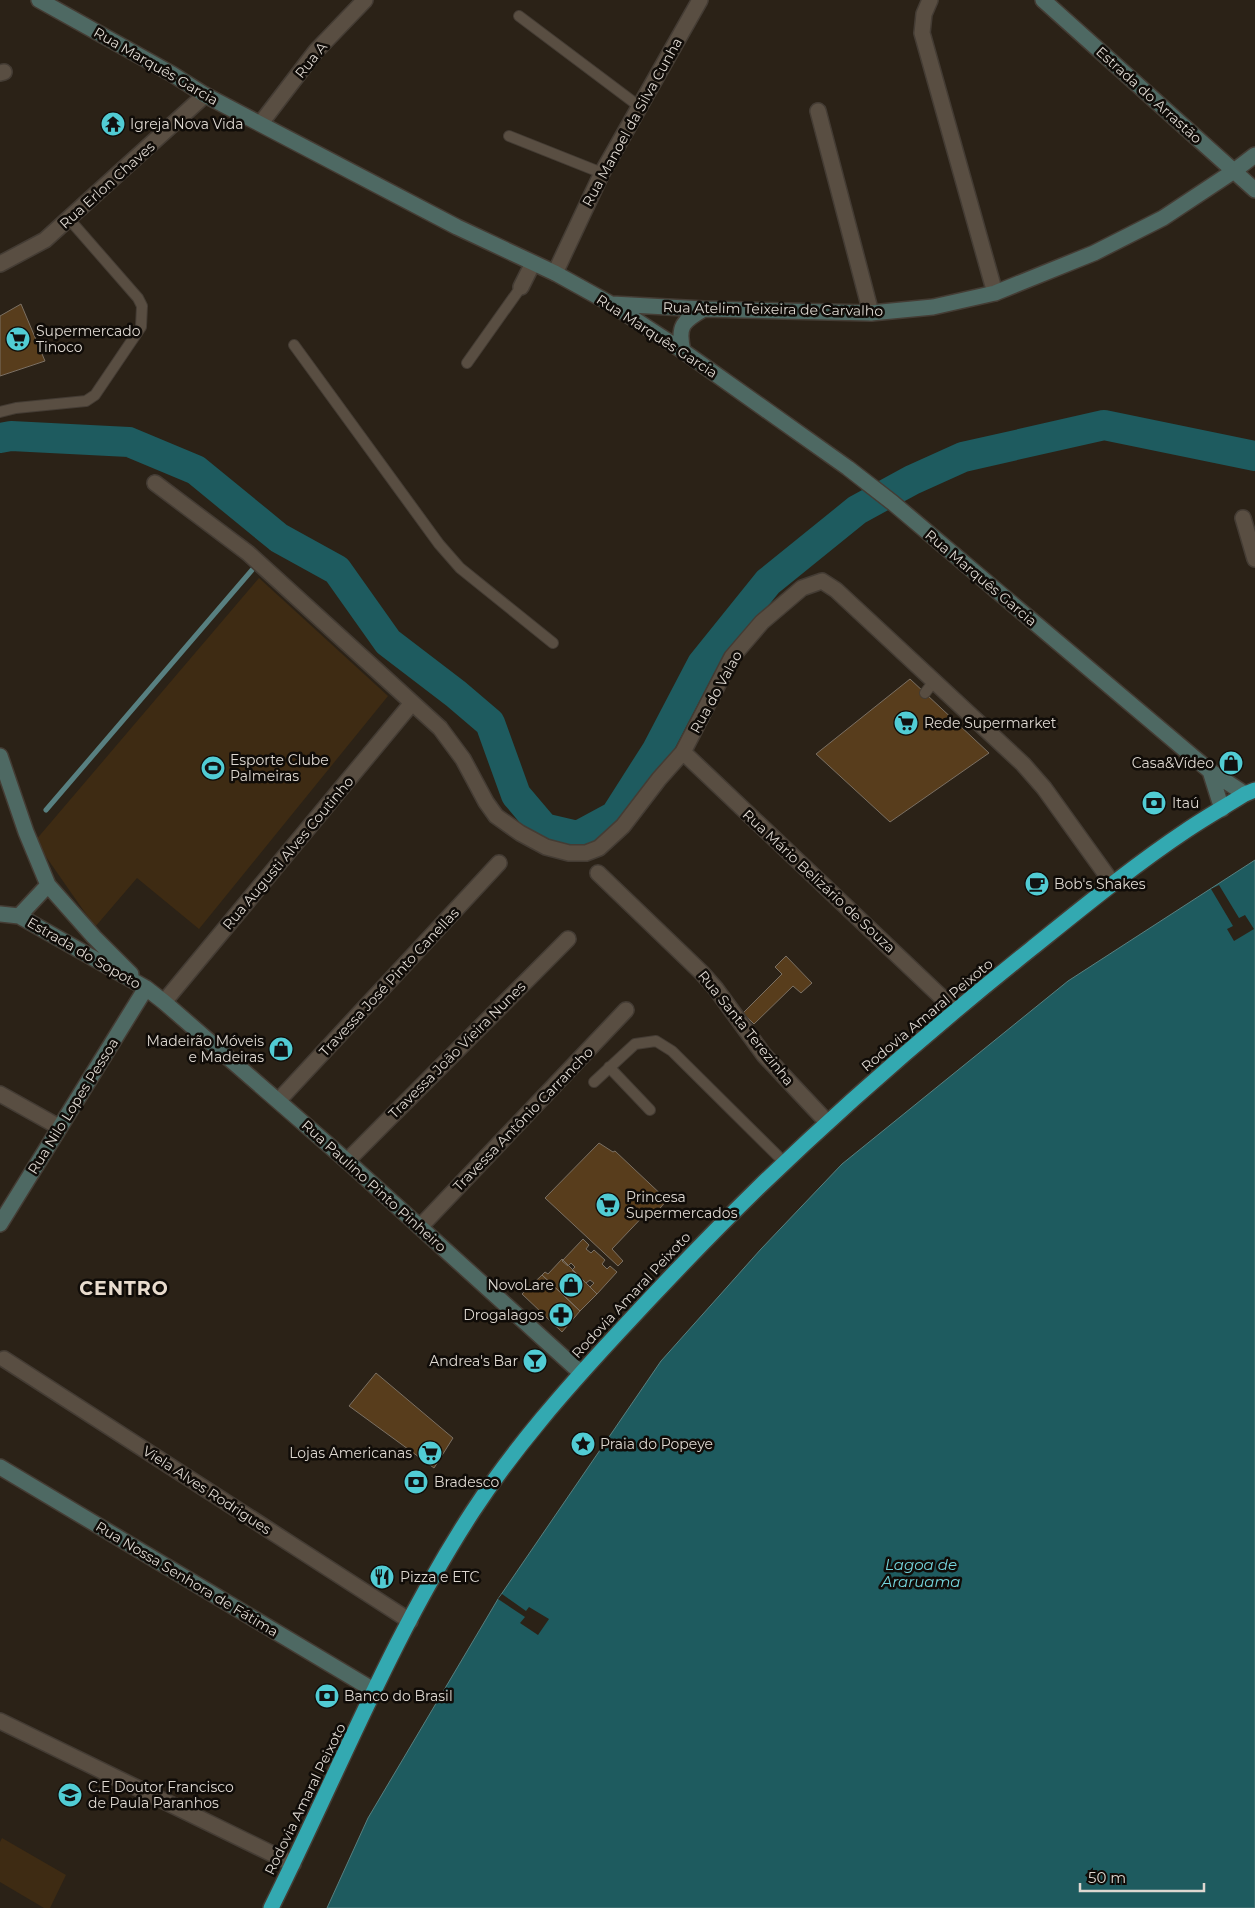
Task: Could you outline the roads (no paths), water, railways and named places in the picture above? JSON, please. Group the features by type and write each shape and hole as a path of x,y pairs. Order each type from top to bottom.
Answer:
{"highway":[{"name":"Rodovia Amaral Peixoto","path":"271,1908 410,1621 473,1511 528,1435 581,1373 667,1279 784,1162 955,1010 1113,884 1186,830 1250,792"}],"street":[{"name":"Rua Marquês Garcia","path":"39,0 206,95 457,227 555,273 611,304 683,351 848,468 893,503 1210,771 1250,792"},
{"name":"Rua A","path":"261,123 316,51 365,0"},
{"name":"Rua Manoel da Silva Cunha","path":"555,273 602,173 700,0"},
{"path":"930,0 924,14 922,33 994,293"},
{"name":"Estrada do Arrastão","path":"1043,0 1255,190"},
{"name":"Rua Erlon Chaves","path":"0,264 45,240 206,95"},
{"path":"818,111 870,313"},
{"name":"Rua Atelim Teixeira de Carvalho","path":"611,304 704,309 870,313 933,307 994,293 1094,253 1163,218 1234,172 1255,155"},
{"path":"521,287 533,263"},
{"path":"683,351 680,331 684,323 704,309"},
{"name":"Rua do Valao","path":"155,483 248,553 440,728 455,746 476,780 486,802 496,816 520,833 546,846 569,853 586,853 599,848 623,826 659,779 683,752 732,657 762,622 802,588 822,582 836,590 934,681"},
{"path":"1243,518 1255,559"},
{"path":"934,681 1023,764 1044,788 1113,884"},
{"name":"Rua Augusti Alves Coutinho","path":"164,1002 412,703"},
{"name":"Rua Mário Belizário de Souza","path":"683,752 955,1010"},
{"path":"0,756 23,823 48,885 94,937 146,988"},
{"path":"1210,771 1222,808"},
{"name":"Travessa José Pinto Canellas","path":"279,1100 499,863"},
{"name":"Rua Santa Terezinha","path":"598,873 716,988 764,1055 827,1122"},
{"path":"19,916 48,885"},
{"name":"Estrada do Sopoto","path":"0,914 19,916 146,988 164,1002"},
{"path":"78,950 90,950 94,946 94,937"},
{"name":"Travessa João Vieira Nunes","path":"347,1161 568,939"},
{"name":"Rua Nilo Lopes Pessoa","path":"1,1220 146,988"},
{"name":"Rua Paulino Pinto Pinheiro","path":"164,1002 279,1100 581,1373"},
{"name":"Travessa Antônio Carrancho","path":"420,1227 626,1010"},
{"path":"0,1094 60,1127"},
{"name":"Viela Alves Rodrigues","path":"4,1359 410,1621"},
{"name":"Rua Nossa Senhora de Fátima","path":"0,1467 375,1691"},
{"path":"0,1721 293,1864"}],"lane":[{"path":"519,16 640,107"},
{"path":"509,136 602,173"},
{"path":"0,412 16,408 86,401 95,394 141,327 142,306 138,298 69,219"},
{"path":"467,363 521,287"},
{"path":"294,345 439,544 460,568 553,643"},
{"path":"925,694 934,681"},
{"path":"594,1082 635,1044 656,1042 672,1051 784,1162"},
{"path":"609,1067 650,1110"}],"water":[{"name":"Lagoa de Araruama","path":"1255,860 1255,1908 327,1908 368,1818 498,1599 661,1361 761,1249 842,1164 1068,981"}],"waterway":[{"path":"0,438 11,436 129,442 196,470 279,538 337,570 388,642 456,694 490,723 516,795 544,828 578,836 615,816 657,750 702,664 768,582 857,510 912,480 963,457 1104,425 1255,456"},
{"path":"272,548 279,538"},
{"path":"46,810 252,570"}],"place":[{"name":"Igreja Nova Vida","path":"113,124"},
{"name":"Supermercado Tinoco","path":"18,339"},
{"name":"Rede Supermarket","path":"906,723"},
{"name":"Casa&Vídeo","path":"1231,763"},
{"name":"Esporte Clube Palmeiras","path":"213,768"},
{"name":"Itaú","path":"1154,803"},
{"name":"Bob's Shakes","path":"1037,884"},
{"name":"Madeirão Móveis e Madeiras","path":"281,1049"},
{"name":"Princesa Supermercados","path":"608,1205"},
{"name":"NovoLare","path":"571,1285"},
{"name":"Drogalagos","path":"561,1315"},
{"name":"Andrea's Bar","path":"535,1361"},
{"name":"Praia do Popeye","path":"583,1444"},
{"name":"Lojas Americanas","path":"430,1453"},
{"name":"Bradesco","path":"416,1482"},
{"name":"Pizza e ETC","path":"382,1577"},
{"name":"Banco do Brasil","path":"327,1696"},
{"name":"C.E Doutor Francisco de Paula Paranhos","path":"70,1795"}],"district":[{"name":"CENTRO","path":"124,1288"}]}
